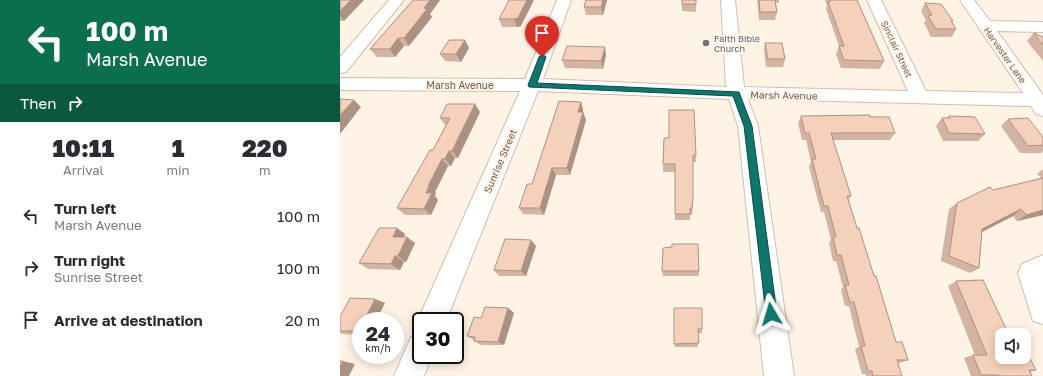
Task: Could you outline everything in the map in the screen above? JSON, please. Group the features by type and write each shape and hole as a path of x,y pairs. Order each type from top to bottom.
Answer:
{"street":[{"path":"340,68 397,0"},
{"name":"Sunrise Street","path":"436,312 532,85 564,0"},
{"path":"728,0 736,93 748,126 779,376"},
{"name":"Sinclair Street","path":"874,0 920,98"},
{"name":"Harvester Lane","path":"967,0 1040,105"},
{"path":"985,26 1043,27"},
{"name":"Marsh Avenue","path":"340,84 532,85 920,98 1040,105"},
{"path":"1037,270 1043,311"},
{"path":"409,376 414,364"}],"building":[{"path":"340,0 351,0 340,11"},
{"path":"413,0 430,0 424,8 427,9 404,38 398,38 390,49 370,49"},
{"path":"509,0 527,0 518,18 499,19"},
{"path":"586,0 603,0 601,7 584,7"},
{"path":"682,0 696,0 696,4 682,4"},
{"path":"759,0 775,0 777,12 760,12"},
{"path":"830,0 857,0 884,61 844,60 839,46 844,46 828,2 830,2"},
{"path":"925,3 941,4 953,21 951,21 956,29 936,29 928,16 932,15"},
{"path":"1034,33 1043,37 1043,45"},
{"path":"449,40 465,40 456,54 440,54"},
{"path":"765,43 782,43 785,59 768,59"},
{"path":"567,46 605,47 601,61 562,60"},
{"path":"340,99 354,100 340,115"},
{"path":"559,101 581,102 578,112 583,112 567,168 552,168 540,208 519,208 527,184 532,184"},
{"path":"447,104 475,104 452,151 449,151 445,159 442,159 428,186 426,193 432,193 424,209 397,208 430,150 433,150 450,118 440,118"},
{"path":"669,110 694,110 696,155 693,155 693,198 690,214 675,214 675,164 663,164 664,138 669,138"},
{"path":"870,115 870,117 889,117 895,133 831,133 851,196 847,196 857,228 859,228 874,276 876,276 896,342 902,342 908,360 897,360 902,376 873,376 872,371 868,371 861,346 865,346 854,302 850,302 845,285 849,285 841,255 837,255 833,237 836,237 828,206 824,206 812,159 816,159 809,133 805,133 801,116"},
{"path":"949,116 975,117 985,134 949,133 942,118 950,118"},
{"path":"1028,118 1043,137 1043,145 1028,146 1008,119"},
{"path":"1043,178 1043,210 1026,215 1021,209 982,229 979,268 949,256 957,203 990,187 993,190"},
{"path":"379,228 397,228 393,237 407,237 398,256 395,256 391,264 359,263"},
{"path":"505,239 531,240 521,271 494,270"},
{"path":"672,244 698,244 699,271 662,271 663,248 672,247"},
{"path":"983,280 1006,328 995,328 995,364 1031,364 1031,361 1036,370 1029,370 1032,376 981,375 973,355 987,355 956,281"},
{"path":"350,298 375,299 368,312 352,312 352,331 340,331 340,317"},
{"path":"485,307 508,308 498,342 474,341 475,337 467,336 474,317 481,318"},
{"path":"674,308 702,308 702,329 698,329 699,343 674,344"}],"place":[{"name":"Faith Bible Church","path":"706,43"}],"route":[{"path":"542,57 532,85 736,93 748,126 771,314"}]}
